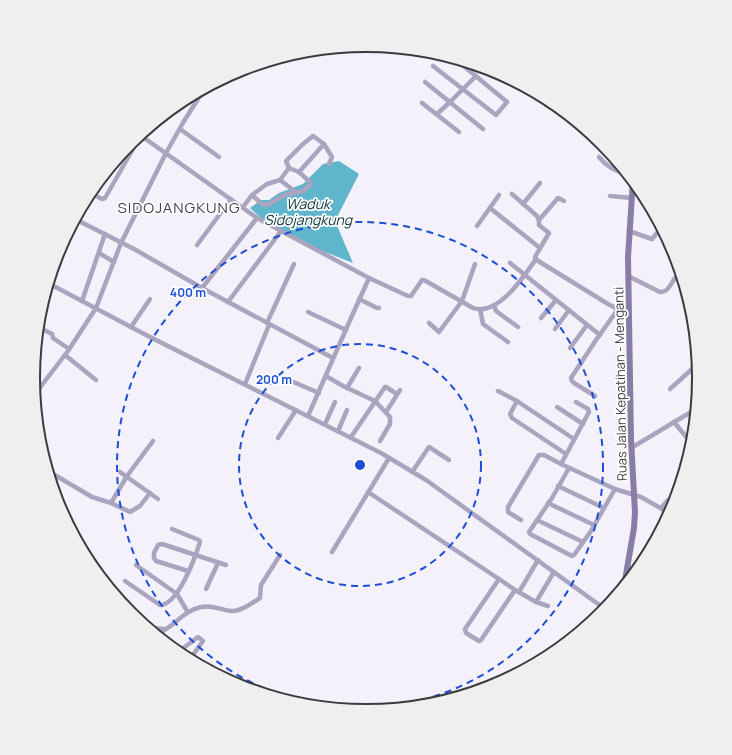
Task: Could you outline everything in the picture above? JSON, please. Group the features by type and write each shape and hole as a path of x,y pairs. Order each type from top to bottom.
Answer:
{"main road":[{"name":"Ruas Jalan Kepatihan - Menganti","path":"628,572 634,528 628,276 629,231 632,190"}],"street":[{"path":"433,66 496,115 507,102 464,67"},
{"path":"437,114 476,76"},
{"path":"425,82 483,128"},
{"path":"40,387 96,308 121,242 166,153 199,97"},
{"path":"422,103 459,132"},
{"path":"180,129 219,157"},
{"path":"252,195 265,205 285,195 303,192 310,182 299,172 289,168 286,161 312,136 315,136 324,144 332,157 329,164"},
{"path":"144,138 257,218 369,278 408,296 412,296 422,280 424,280 473,308 486,308 500,302 512,291 536,259 534,258 550,234 539,225 537,216 512,194"},
{"path":"299,172 324,144"},
{"path":"95,195 102,199 105,198 130,152"},
{"path":"599,157 611,168 618,171"},
{"path":"243,207 252,195 267,184 280,180 289,168"},
{"path":"280,180 297,193"},
{"path":"523,204 540,183"},
{"path":"477,226 499,195"},
{"path":"610,196 632,198"},
{"path":"539,220 558,198 564,201"},
{"path":"197,245 231,199"},
{"path":"490,208 540,248"},
{"path":"202,288 257,218"},
{"path":"80,222 121,242 202,288 333,358"},
{"path":"228,302 281,231"},
{"path":"629,231 652,239 658,233"},
{"path":"82,301 105,234"},
{"path":"99,253 114,262"},
{"path":"536,259 629,315"},
{"path":"510,263 600,335"},
{"path":"245,384 268,324 294,264"},
{"path":"429,323 439,332 462,301 475,264"},
{"path":"628,276 660,292 667,290 675,278"},
{"path":"308,416 369,278"},
{"path":"53,286 131,327 352,437 389,458 426,480 600,605"},
{"path":"359,298 377,308 380,308"},
{"path":"131,327 150,299"},
{"path":"541,318 556,300"},
{"path":"494,304 496,310 518,327"},
{"path":"480,309 483,324 508,342"},
{"path":"595,396 574,383 571,379 577,367 618,309"},
{"path":"555,329 569,310"},
{"path":"308,312 346,330"},
{"path":"570,348 587,325"},
{"path":"44,330 52,334 53,338 69,348"},
{"path":"65,354 96,380"},
{"path":"347,388 359,368"},
{"path":"670,388 691,370"},
{"path":"326,376 376,403 386,412 391,421 380,441"},
{"path":"284,378 319,393"},
{"path":"352,437 386,387 398,392 386,412"},
{"path":"498,391 517,401 574,439"},
{"path":"517,401 510,414 512,418 566,454"},
{"path":"326,424 335,402"},
{"path":"561,464 589,411 576,402"},
{"path":"557,407 583,424"},
{"path":"278,438 296,410"},
{"path":"338,431 347,410"},
{"path":"632,448 690,413"},
{"path":"674,422 687,437"},
{"path":"111,503 127,476 154,441"},
{"path":"412,472 428,447 449,460"},
{"path":"521,520 508,512 507,509 539,454 615,489 633,494 664,510"},
{"path":"332,552 389,458"},
{"path":"569,468 530,530 530,534 572,556 594,525 615,489"},
{"path":"120,472 158,499"},
{"path":"55,475 92,498 111,503 130,512 140,506 150,493"},
{"path":"558,486 604,508"},
{"path":"368,492 517,591 536,602 548,606"},
{"path":"661,508 668,500"},
{"path":"548,503 594,525"},
{"path":"537,520 583,542"},
{"path":"125,581 160,605 165,605 171,601 177,594 196,555 200,542 199,540 172,529"},
{"path":"188,571 156,561 154,558 158,545 162,544 226,565"},
{"path":"161,631 187,611 202,606 215,607 231,611 240,610 260,598 261,585 280,555"},
{"path":"500,579 465,629 466,633 479,641 517,591 538,560"},
{"path":"206,589 218,562"},
{"path":"136,565 177,594 187,611"},
{"path":"536,602 554,572"},
{"path":"158,629 165,629"},
{"path":"184,648 198,637 203,641 193,654"}],"water":[{"name":"Waduk Sidojangkung","path":"339,161 359,174 335,221 353,263 315,248 264,221 250,208 261,200 269,200 279,193 303,184 323,164"}],"district":[{"name":"SIDOJANGKUNG","path":"179,208"}]}
